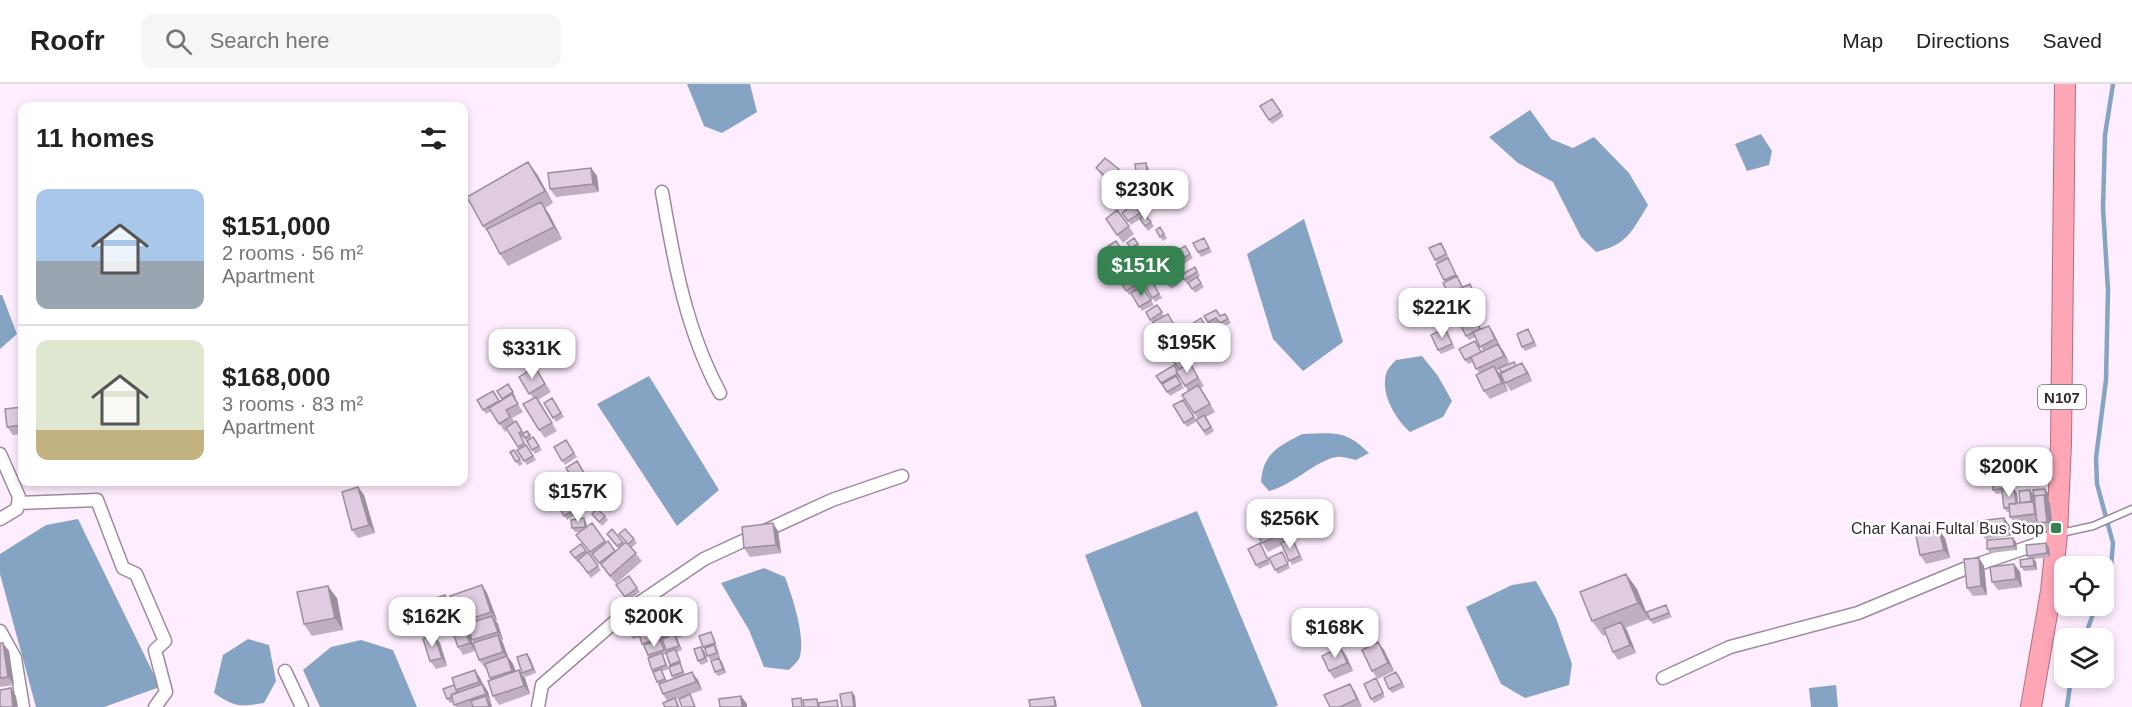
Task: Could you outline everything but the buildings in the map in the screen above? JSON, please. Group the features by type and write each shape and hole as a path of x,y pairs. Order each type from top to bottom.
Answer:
{"highway":[{"name":"N107","path":"2031,707 2051,591 2057,534 2061,443 2065,84"}],"street":[{"path":"662,192 674,266 706,368 720,393"},
{"path":"0,454 19,497 17,509 0,519"},
{"path":"538,707 542,685 626,612 704,558 832,500 902,476"},
{"path":"18,503 97,500 123,568 136,574 165,641 155,650 166,692 155,707"},
{"path":"1663,678 1730,647 1858,613 1964,569 2040,543 2057,534"},
{"path":"0,631 15,658 23,707"},
{"path":"285,671 302,707"}],"lane":[{"path":"2057,534 2093,526 2132,508"}],"water":[{"path":"687,84 750,84 757,112 722,133 704,126"},
{"path":"1530,110 1551,139 1573,148 1594,137 1629,173 1648,205 1628,236 1622,241 1596,252 1581,237 1553,182 1518,163 1489,137"},
{"path":"1761,134 1772,151 1769,165 1747,171 1735,144"},
{"path":"1304,219 1343,342 1303,371 1273,339 1247,254"},
{"path":"0,295 2,295 17,334 0,349"},
{"path":"1422,356 1438,376 1452,401 1443,417 1410,432 1394,413 1387,396 1385,379 1388,370 1396,360"},
{"path":"649,376 719,490 677,526 597,404"},
{"path":"1323,433 1346,436 1369,453 1356,460 1344,457 1329,459 1286,484 1269,491 1261,482 1262,472 1269,457 1279,447 1302,434"},
{"path":"1197,511 1278,705 1275,707 1142,707 1085,555"},
{"path":"78,519 160,687 104,707 36,707 0,574 0,554 46,525"},
{"path":"764,568 785,577 798,618 801,651 799,659 789,670 764,667 749,630 721,583"},
{"path":"1536,581 1556,618 1572,664 1569,685 1525,698 1501,684 1466,607 1512,585"},
{"path":"248,639 269,645 276,681 264,703 237,705 214,693 223,655"},
{"path":"361,640 393,650 417,707 320,707 303,670 331,647"},
{"path":"1836,685 1838,707 1811,707 1809,688"}],"waterway":[{"path":"2112,556 2113,543 2097,484 2096,458 2106,380 2108,290 2103,208 2105,135 2113,84"},
{"path":"2088,628 2092,616"},
{"path":"2067,707 2070,688"}],"place":[{"name":"Char Kanai Fultal Bus Stop","path":"2056,528"}]}
